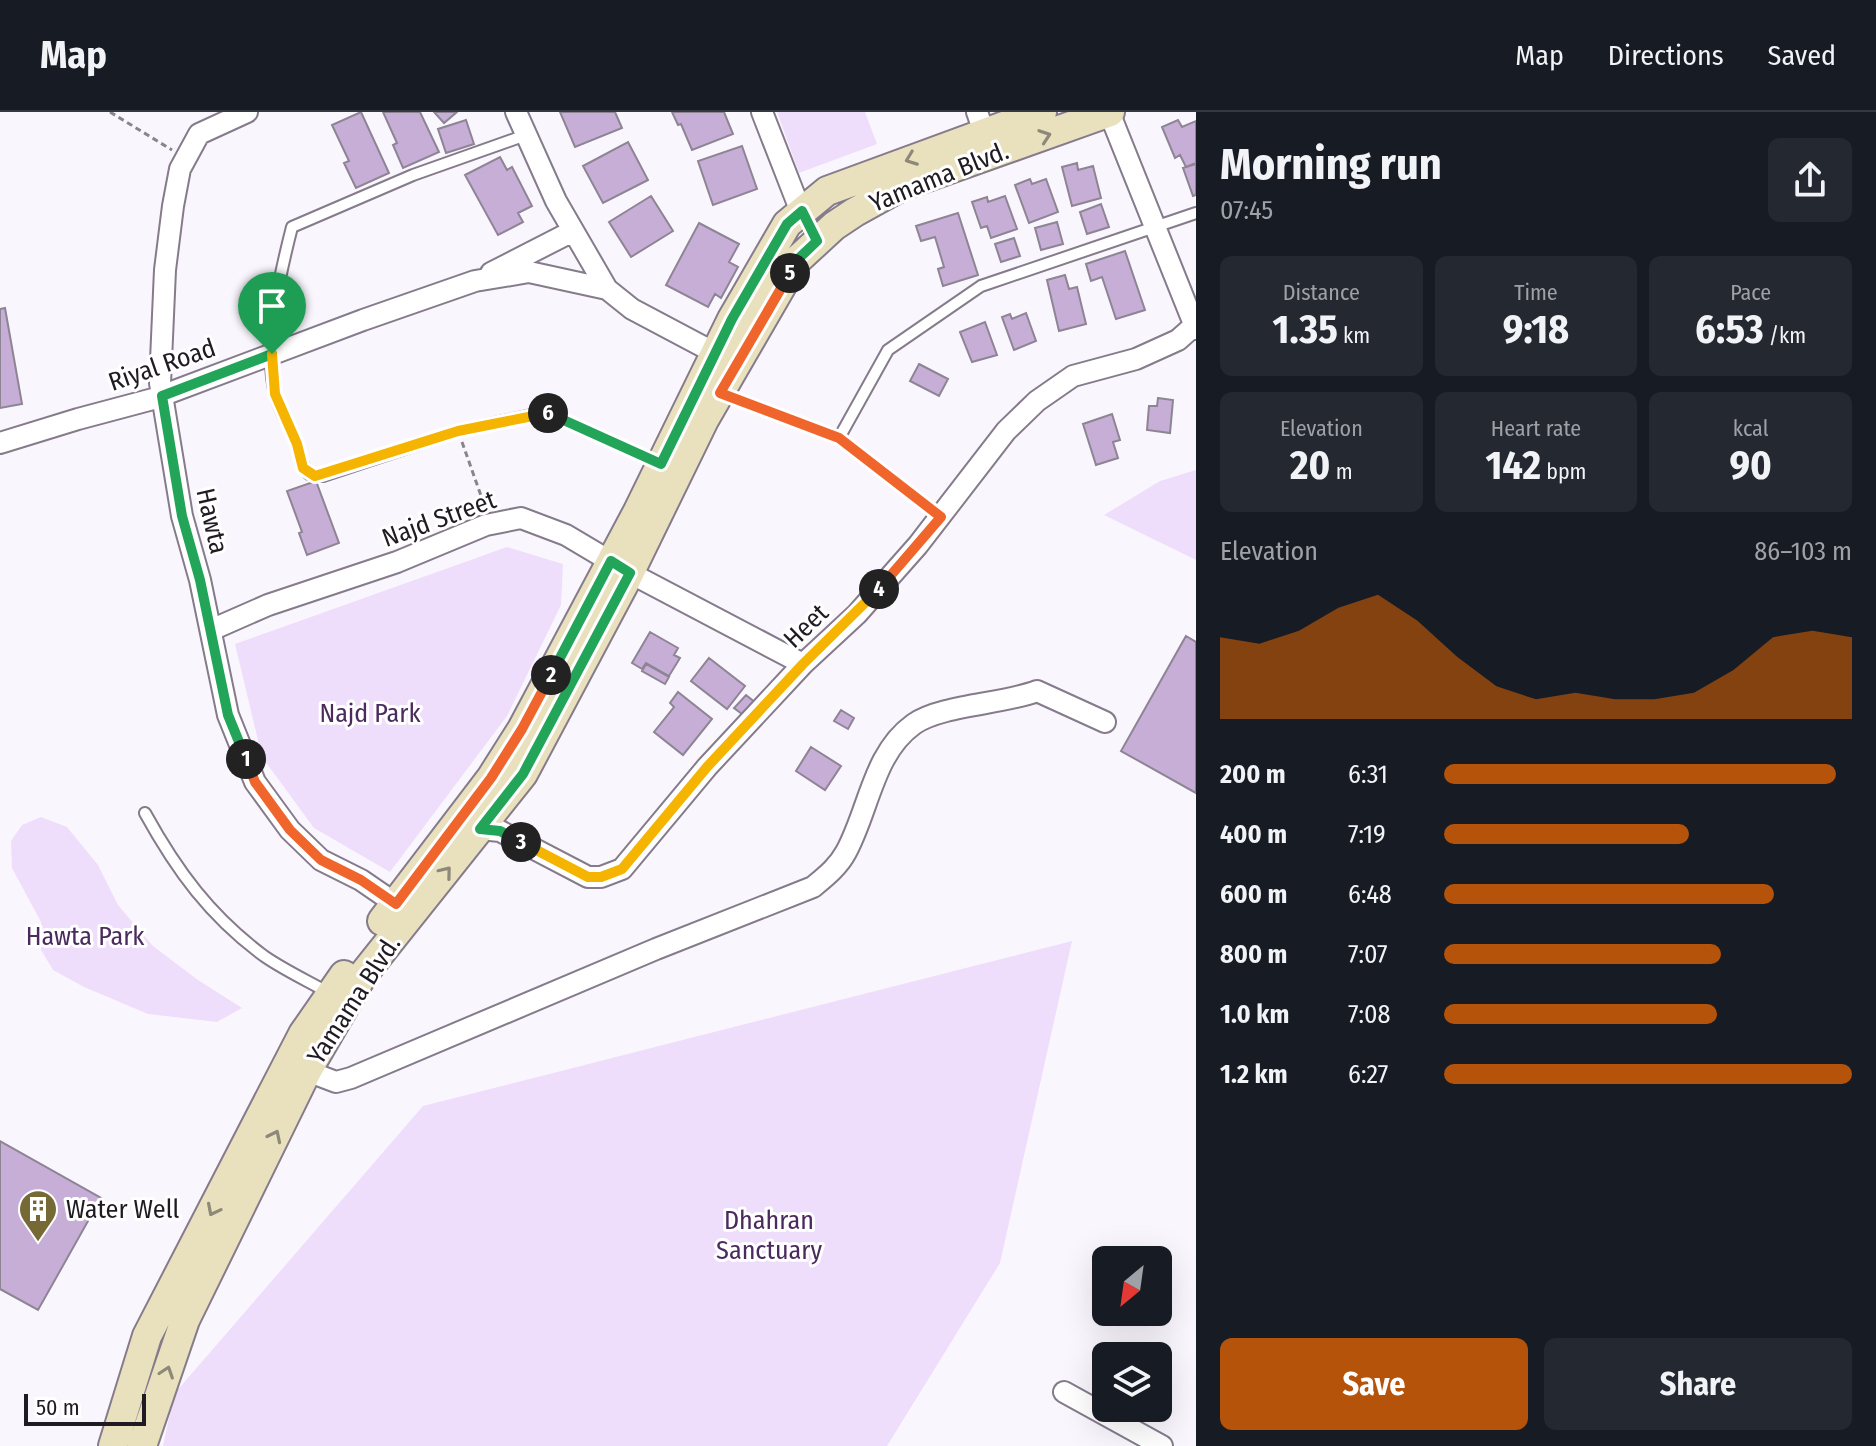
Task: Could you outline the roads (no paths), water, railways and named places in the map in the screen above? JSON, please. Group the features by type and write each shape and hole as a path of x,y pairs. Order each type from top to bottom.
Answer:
{"main road":[{"name":"Yamama Blvd.","path":"142,1446 185,1320 307,1071 362,976 523,774 620,567 661,464 732,319 787,224 827,191 980,122 1042,112"},
{"name":"Yamama Blvd.","path":"113,1446 147,1336 303,1034 491,778 514,742 620,567 796,261 855,212 902,186 1109,112"}],"street":[{"name":"Hawta","path":"247,112 199,134 180,169 173,206 165,270 160,358 162,396 182,516 211,630 228,715 255,782 290,830 321,860 361,880 396,904"},
{"path":"516,112 556,201 607,289 632,309 715,353"},
{"path":"762,112 802,212 817,241"},
{"path":"1109,112 1195,326"},
{"name":"Riyal Road","path":"0,443 162,396 475,281 573,231"},
{"name":"Riyal Road","path":"475,281 529,272 607,289"},
{"name":"Heet","path":"480,829 500,831 588,877 601,877 622,869 707,767 803,664 857,614 941,517 1006,431 1037,401 1073,376 1136,359 1178,340 1195,326"},
{"name":"Najd Street","path":"211,630 268,605 397,562 486,525 521,518 566,535 803,664"},
{"path":"307,1071 336,1082 351,1078 656,949 813,887 829,874 846,853 888,750 917,722 1037,691 1105,722"},
{"path":"1064,1392 1162,1446"}],"lane":[{"path":"526,135 413,175 292,227 276,295 272,354 275,394 297,444 303,468 309,474 323,476 458,431 545,412 661,464"},
{"path":"941,517 839,438 888,350 981,286 1196,213"},
{"path":"145,813 174,864 216,914 265,956 331,994"}],"place":[{"name":"Water Well","path":"38,1243"}],"park label":[{"name":"Najd Park","path":"370,713"},
{"name":"Hawta Park","path":"85,936"},
{"name":"Dhahran Sanctuary","path":"769,1235"}]}
